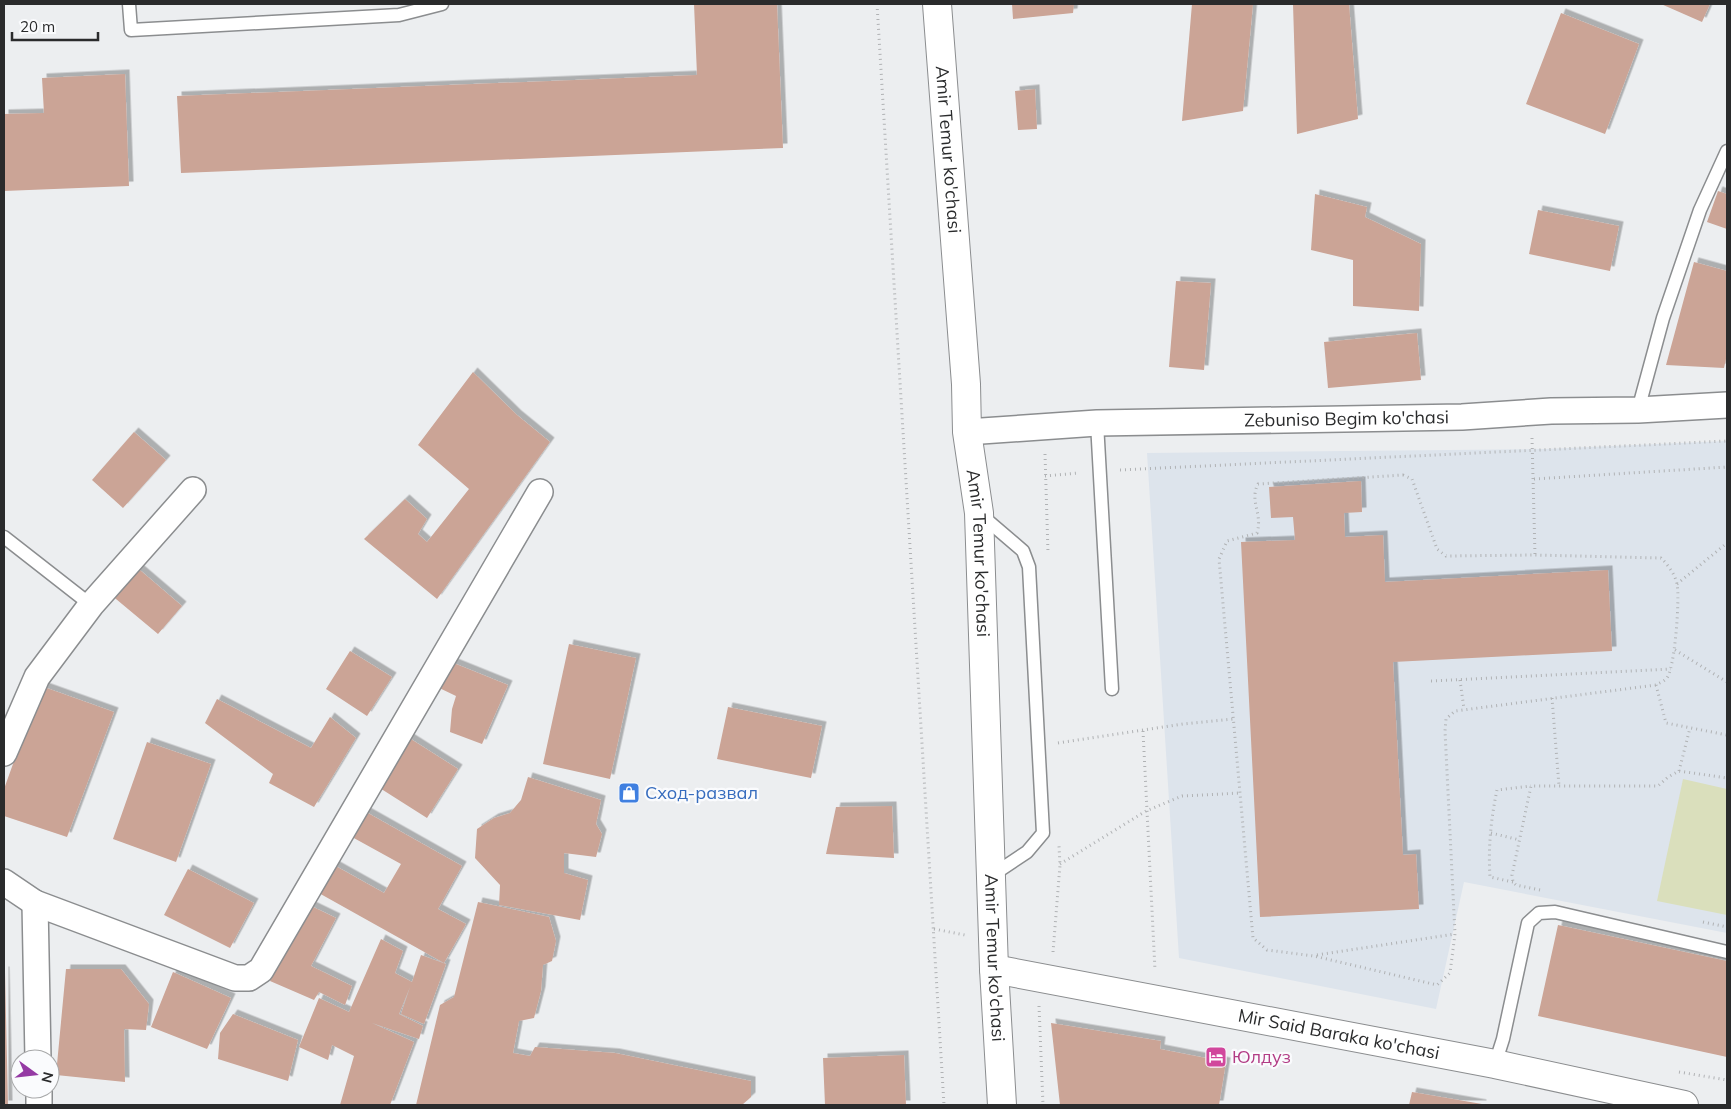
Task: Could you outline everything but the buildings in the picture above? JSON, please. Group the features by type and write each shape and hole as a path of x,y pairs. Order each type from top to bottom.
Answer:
{"main road":[{"name":"Amir Temur ko'chasi","path":"937,4 966,384 967,432 979,513 994,969 1002,1105"},
{"name":"Mir Said Baraka ko'chasi","path":"994,969 1496,1064 1684,1105"}],"street":[{"name":"Zebuniso Begim ko'chasi","path":"967,432 1097,423 1452,417 1727,405"},
{"path":"4,753 37,677 91,605 193,490"},
{"path":"4,882 35,903 235,978 249,978 261,970 540,492"},
{"path":"35,903 38,1049"}],"lane":[{"path":"129,4 131,30 442,4"},
{"path":"1638,410 1666,309 1700,210 1727,151"},
{"path":"1097,423 1112,689"},
{"path":"979,513 1023,551 1029,567 1043,833 1027,852 991,876"},
{"path":"4,537 91,605"},
{"path":"1496,1064 1528,923 1539,913 1555,912 1727,952"}],"path":[{"path":"877,4 944,1105"},
{"path":"1529,413 1533,450 1534,555"},
{"path":"1045,476 1727,441"},
{"path":"1534,479 1727,467"},
{"path":"1403,475 1412,479 1437,549 1446,556 1534,555 1661,558 1669,566 1677,584 1675,650 1667,679 1656,685 1455,711 1446,719 1445,731 1455,934 1450,973 1437,985 1314,956 1267,950 1252,938 1219,559 1228,541 1257,534 1260,523 1254,493 1258,484 1403,475"},
{"path":"1677,584 1727,543"},
{"path":"1675,650 1727,682"},
{"path":"1431,681 1671,670"},
{"path":"1460,680 1464,710"},
{"path":"1656,685 1666,723 1727,735"},
{"path":"1552,698 1559,786"},
{"path":"1055,743 1183,724 1234,719"},
{"path":"1679,771 1690,728"},
{"path":"1143,731 1155,970"},
{"path":"1545,891 1490,877 1489,862 1493,807 1497,790 1531,786 1658,786 1668,777 1679,771 1727,778"},
{"path":"1513,882 1512,875 1531,786"},
{"path":"1060,865 1146,811 1182,796 1240,793"},
{"path":"1491,833 1520,840"},
{"path":"1698,922 1727,927"},
{"path":"1314,956 1455,934"}],"shaded area":[{"path":"1727,441 1727,933 1464,882 1436,1009 1179,958 1147,453 1545,449"}],"green space":[{"path":"1683,779 1727,789 1727,915 1657,901"}],"place":[{"name":"Сход-развал","path":"629,793"},
{"name":"Юлдуз","path":"1216,1057"}]}
